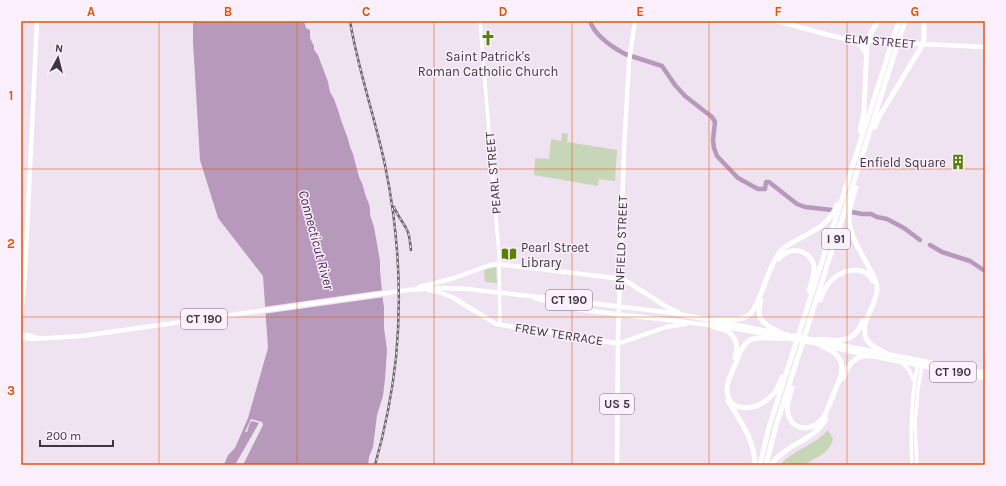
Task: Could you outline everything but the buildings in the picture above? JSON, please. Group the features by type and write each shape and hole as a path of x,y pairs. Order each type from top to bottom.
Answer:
{"highway":[{"path":"856,154 864,112 868,40 878,21"},
{"name":"I 91","path":"760,465 787,370 898,21"},
{"name":"I 91","path":"766,465 776,426 905,21"},
{"path":"869,135 923,44 924,21"},
{"path":"848,39 862,46 866,55"},
{"path":"861,161 861,170 850,212 850,226 853,238 877,286 876,295 865,325 865,335 871,345 887,354"},
{"path":"710,322 738,319 750,314 756,306 779,252 788,245 817,230 824,224 831,217 844,192"},
{"path":"783,334 770,328 764,323 760,316 759,307 777,261 782,254 790,250 798,250 805,253 810,257 814,265 813,276 804,312 804,319"},
{"path":"811,317 816,311 820,297 826,287 839,274 848,270 857,270 866,273 871,278 874,286 874,293 857,332 852,337 846,339 821,339 814,342"},
{"path":"710,322 729,332 734,337 736,342 737,352 725,382 724,392 727,400 750,439 754,451 755,465"},
{"path":"787,370 773,394 765,402 758,406 748,408 741,407 732,403 728,396 728,383 740,352 745,344 757,338 781,339 789,337"},
{"path":"799,356 799,363 789,401 788,412 790,418 796,425 809,428 819,423 824,417 842,371 841,363 836,354 814,342"},
{"path":"771,465 782,453 815,432 823,424 846,370 851,363 862,357 873,356"}],"main road":[{"path":"21,315 25,274 37,21"},
{"name":"ENFIELD STREET","path":"617,465 618,323 625,139 629,58 635,21"},
{"name":"ELM STREET","path":"777,21 848,39 985,47"},
{"path":"407,290 460,277 492,264 500,264 624,280 670,309 688,316"},
{"name":"CT 190","path":"21,336 31,339 86,336 407,290 439,288 463,289 644,309 688,316 710,322 814,342 887,354 920,363 981,375"},
{"name":"FREW TERRACE","path":"423,289 449,296 495,324 618,343"},
{"name":"CT 190","path":"526,296 563,306 587,310 696,323 710,322 783,334 789,337"},
{"path":"618,343 669,326 696,323"},
{"name":"CT 190","path":"814,342 898,361 920,363"}],"street":[{"name":"PEARL STREET","path":"480,21 500,264 500,325"},
{"path":"898,361 904,364 909,370 915,382"},
{"path":"912,465 912,406 915,382 920,363"},
{"path":"917,465 915,434 920,363"}],"green space":[{"path":"562,133 568,134 567,142 617,150 615,181 599,179 598,186 534,175 535,158 549,159 551,139 561,141"},
{"path":"496,267 497,283 485,282 484,270"},
{"path":"828,430 833,439 832,444 823,454 805,465 780,465 791,455 817,440"}],"water":[{"name":"Connecticut River","path":"193,21 304,21 306,28 310,30 310,38 314,46 314,50 318,55 330,92 338,110 369,204 380,261 384,307 384,328 387,350 383,396 377,415 373,447 368,465 243,465 263,425 262,422 251,419 245,432 247,432 252,421 259,423 235,465 224,465 228,455 235,448 248,418 268,348 263,276 218,218 200,160"}],"pier":[{"path":"384,290 385,297 263,314 263,307"}],"waterway":[{"path":"590,21 596,32 615,48 625,54 662,66 675,85 685,96 712,117 715,122 713,140 717,156 738,178 758,189 765,189 766,182 769,182 797,204 805,207 832,210"},
{"path":"852,212 871,214 887,219 904,228 920,240"},
{"path":"930,245 942,252 970,261 985,271"}],"railway":[{"path":"350,21 357,57 385,165 393,213 398,262 399,310 396,358 388,412 375,465"},
{"path":"394,207 408,232 411,250"}],"place":[{"name":"Saint Patrick's Roman Catholic Church","path":"488,38"},
{"name":"Enfield Square","path":"958,162"},
{"name":"Pearl Street Library","path":"509,254"}]}
